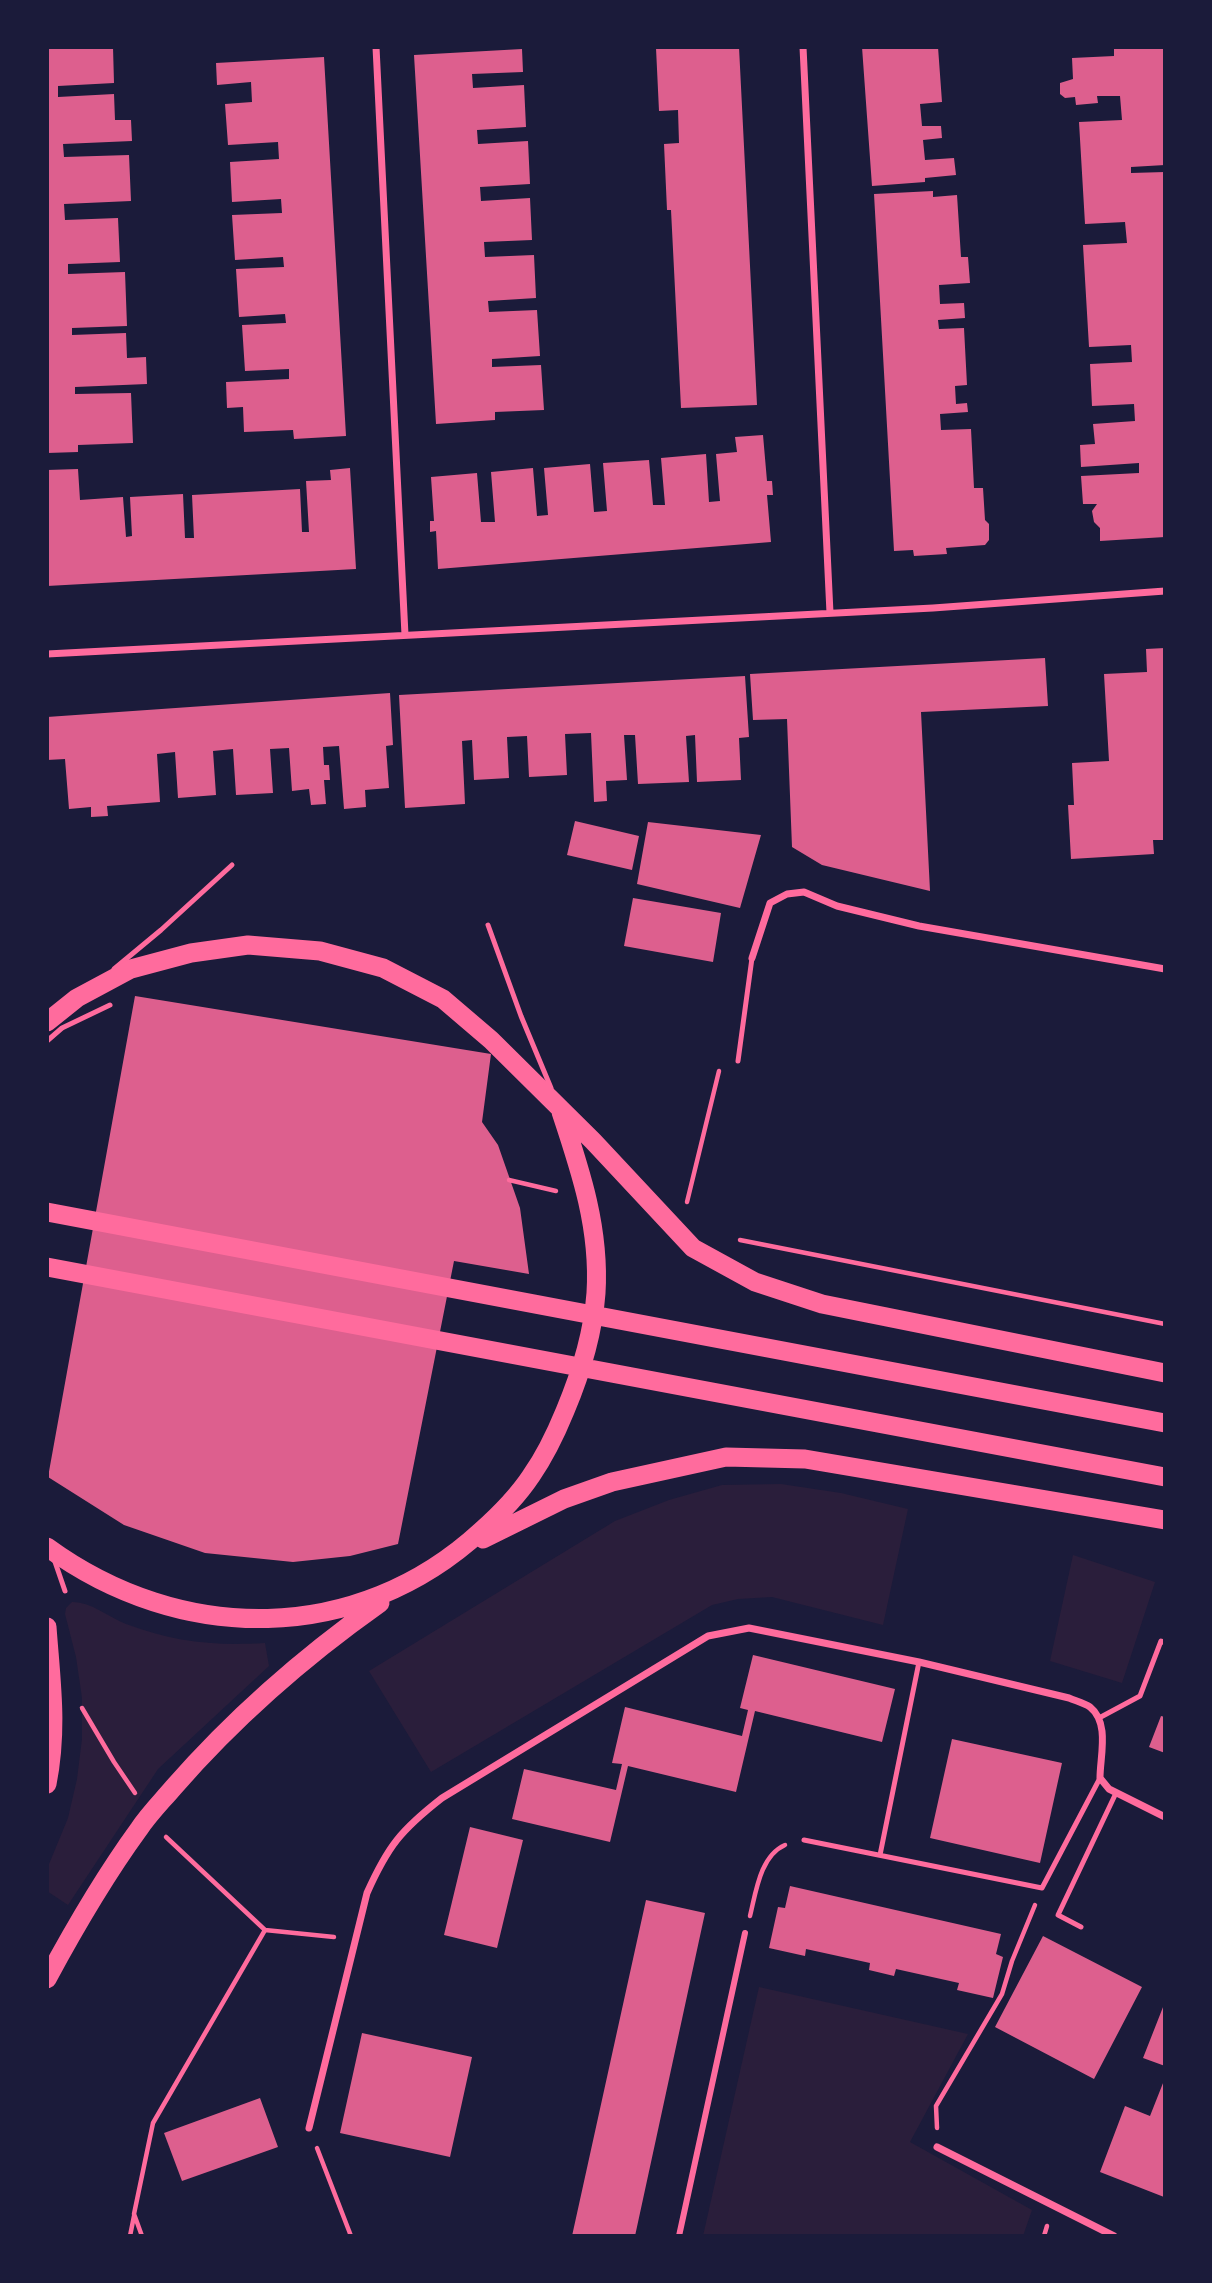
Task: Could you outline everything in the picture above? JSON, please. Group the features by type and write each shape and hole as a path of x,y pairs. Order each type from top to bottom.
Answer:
{"highway":[{"path":"47,1014 131,970 191,953 248,945 320,951 383,968 443,999 492,1040 693,1248 755,1282 822,1304 1165,1373"},
{"path":"47,1022 77,998"},
{"path":"458,1552 499,1514 531,1477 554,1436 569,1401 590,1338 596,1293 595,1238 585,1185 559,1108"},
{"path":"47,1212 1165,1423"},
{"path":"47,1267 1165,1477"},
{"path":"47,1979 84,1910 140,1827 202,1755 270,1691 340,1631 412,1580 458,1552 576,1495 612,1482 726,1457 805,1459 1165,1520"},
{"path":"47,1547 74,1566 136,1597 197,1613 258,1620 310,1616 359,1604 412,1580"},
{"path":"47,1627 55,1710 47,1784"}],"street":[{"path":"376,47 405,635"},
{"path":"803,47 830,613"},
{"path":"47,654 830,613 1165,591"},
{"path":"752,958 770,903 787,894 804,892 837,906 919,926 1165,969"},
{"path":"309,2128 367,1893 383,1857 409,1824 442,1798 708,1636 750,1628 919,1662 1069,1698 1089,1707 1099,1718 1102,1737 1100,1778 1109,1789 1165,1817"},
{"path":"679,2236 746,1933"},
{"path":"937,2147 1114,2236"}],"lane":[{"path":"77,998 161,930 232,865"},
{"path":"488,925 521,1016 559,1108"},
{"path":"738,1061 752,958"},
{"path":"47,1041 62,1028 110,1005"},
{"path":"47,1536 65,1591"},
{"path":"1099,1718 1140,1696 1161,1642 1165,1643"},
{"path":"880,1855 919,1662"},
{"path":"804,1840 1042,1888 1100,1778"},
{"path":"1081,1927 1058,1914 1116,1793"}],"path":[{"path":"686,1208 720,1068"},
{"path":"509,1180 562,1192"},
{"path":"734,1238 1165,1324"},
{"path":"76,1697 137,1795"},
{"path":"160,1829 167,1840 265,1930 355,1938"},
{"path":"746,1933 760,1876 771,1855 782,1846 804,1840"},
{"path":"937,2147 936,2106 1002,1994 1012,1961 1042,1888"},
{"path":"130,2236 153,2123 265,1930"},
{"path":"309,2128 351,2236"},
{"path":"134,2214 142,2236"}],"shaded area":[{"path":"781,1484 841,1493 908,1509 883,1625 772,1597 738,1599 712,1605 431,1772 369,1671 615,1521 669,1500 722,1485"},
{"path":"1073,1555 1155,1582 1122,1683 1050,1661"},
{"path":"72,1602 93,1607 126,1624 178,1639 228,1644 265,1643 269,1666 158,1769 68,1905 47,1891 47,1869 68,1818 82,1739 82,1698 76,1657 65,1614 66,1608"},
{"path":"759,1987 968,2034 910,2142 1032,2210 1023,2236 703,2236"}],"building":[{"path":"47,47 113,47 114,83 58,86 58,97 114,94 115,120 131,120 132,141 63,144 64,157 129,155 131,201 64,204 65,220 118,218 120,262 68,264 68,274 125,272 127,326 72,328 72,335 126,333 127,358 146,357 147,384 75,387 75,394 131,393 133,443 78,445 78,452 47,453"},
{"path":"739,47 757,405 681,408 671,210 667,210 664,144 679,143 678,110 659,111 656,48"},
{"path":"862,47 938,47 942,102 920,104 922,126 941,126 942,138 923,140 925,160 954,158 956,175 925,178 925,182 872,186"},
{"path":"1114,47 1165,47 1165,165 1131,167 1131,173 1165,172 1165,537 1100,541 1100,528 1094,522 1092,511 1097,504 1083,504 1081,476 1139,473 1139,463 1081,467 1080,445 1095,444 1093,424 1135,421 1134,404 1092,406 1090,364 1132,362 1131,345 1089,347 1083,245 1127,243 1125,222 1085,224 1079,122 1122,120 1120,96 1097,96 1098,103 1076,105 1075,97 1065,98 1060,94 1060,83 1073,79 1072,58 1114,56"},
{"path":"522,49 523,72 472,74 473,88 524,85 526,127 477,130 478,144 528,141 530,184 480,187 481,201 530,198 532,240 484,242 485,257 534,255 536,298 488,301 489,312 537,310 540,356 492,359 492,367 541,365 544,410 495,412 495,420 436,424 414,55"},
{"path":"324,57 346,436 294,439 293,430 244,432 243,407 227,408 226,382 289,379 289,369 245,371 242,325 286,323 285,314 239,317 236,269 284,267 283,257 235,260 232,215 282,213 281,199 232,202 230,162 279,159 278,142 228,145 225,104 252,102 251,82 217,85 216,63"},
{"path":"933,191 933,197 957,195 961,257 968,257 970,283 939,285 940,304 964,303 965,318 938,320 939,329 964,328 967,385 955,386 956,404 967,403 968,412 940,414 941,430 971,429 974,488 983,488 989,540 985,545 946,548 947,554 914,556 913,550 894,551 874,194"},
{"path":"763,435 767,481 772,481 773,495 767,495 771,542 438,569 436,531 430,532 430,521 434,521 431,477 477,473 481,522 495,522 491,472 533,468 537,516 548,515 544,468 590,464 594,512 607,511 603,463 649,460 653,505 665,505 661,458 706,454 709,502 720,501 716,454 737,452 735,437"},
{"path":"350,468 356,569 47,586 47,470 78,469 80,500 123,497 126,537 132,536 130,497 183,494 185,538 194,538 192,495 300,489 302,532 309,532 306,481 331,480 330,470"},
{"path":"1165,648 1165,840 1153,840 1154,854 1071,859 1068,805 1074,805 1072,763 1109,761 1104,674 1147,672 1146,649"},
{"path":"1045,658 1048,706 921,712 930,891 822,865 792,847 787,719 753,720 750,674"},
{"path":"745,676 749,737 739,738 741,780 697,782 695,735 686,736 689,782 638,784 635,735 624,735 627,780 606,781 607,801 594,802 591,733 565,734 567,775 529,777 527,736 507,737 509,778 474,780 472,740 462,741 465,804 405,808 399,695"},
{"path":"390,693 393,745 386,746 389,788 365,790 366,807 344,809 339,746 323,747 324,765 329,765 330,780 324,780 326,804 311,805 309,789 292,791 289,748 270,749 273,793 236,795 233,749 213,751 216,795 178,798 175,752 157,754 160,802 107,806 108,816 91,817 91,807 69,809 65,759 47,760 47,717"},
{"path":"575,821 639,836 632,870 567,855"},
{"path":"648,822 761,835 740,908 637,884"},
{"path":"633,898 721,913 713,962 624,946"},
{"path":"135,996 491,1054 482,1122 498,1145 520,1208 529,1274 454,1261 398,1544 350,1556 293,1562 205,1553 124,1525 48,1477"},
{"path":"753,1655 895,1689 882,1742 755,1711 736,1792 628,1766 610,1842 512,1819 524,1769 616,1790 622,1764 612,1763 625,1707 742,1736 748,1710 740,1708"},
{"path":"1161,1716 1165,1717 1165,1753 1149,1747"},
{"path":"952,1739 1062,1763 1040,1863 930,1838"},
{"path":"470,1827 523,1840 497,1948 444,1935"},
{"path":"790,1886 1001,1934 996,1954 1003,1957 993,1998 957,1990 959,1983 896,1969 894,1976 869,1970 870,1963 806,1949 805,1956 769,1948 778,1907 785,1908"},
{"path":"646,1900 705,1913 635,2236 572,2236"},
{"path":"1043,1936 1142,1987 1094,2079 995,2027"},
{"path":"1165,2002 1165,2066 1143,2058"},
{"path":"362,2033 472,2057 450,2157 340,2133"},
{"path":"1165,2078 1164,2197 1100,2172 1125,2106 1150,2116"},
{"path":"260,2098 278,2147 182,2181 164,2133"}]}
